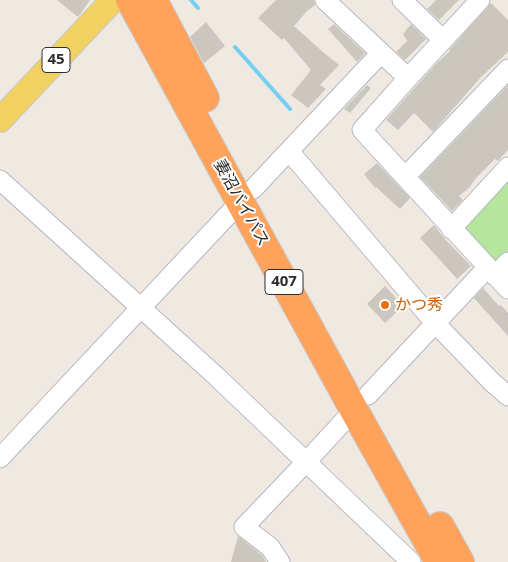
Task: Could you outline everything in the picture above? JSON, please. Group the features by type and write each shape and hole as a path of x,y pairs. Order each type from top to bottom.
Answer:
{"highway":[{"name":"妻沼バイパス","path":"130,0 247,195 361,403 439,562"},
{"name":"妻沼バイパス","path":"154,0 247,195"},
{"name":"妻沼バイパス","path":"361,403 460,562"}],"main road":[{"name":"45","path":"0,120 113,0"}],"street":[{"path":"325,0 408,78"},
{"path":"402,0 443,40"},
{"path":"480,0 362,130 497,278"},
{"path":"0,458 381,53"},
{"path":"405,177 508,68"},
{"path":"289,151 435,323 508,396"},
{"path":"451,228 508,167"},
{"path":"0,180 142,307 308,461 411,562"},
{"path":"280,562 270,547 244,526 308,461 435,323 497,278 508,262"}],"green space":[{"path":"508,176 508,254 496,267 460,226"}],"building":[{"path":"57,0 90,0 78,17"},
{"path":"276,0 314,0 315,5 294,26 339,65 320,85 326,89 308,108 291,95 311,70 284,38 282,40 258,18"},
{"path":"436,0 459,0 439,20 427,9"},
{"path":"491,3 508,20 508,52 481,77 433,132 414,113 398,130 386,120 450,51"},
{"path":"206,22 225,46 204,63 190,37"},
{"path":"334,24 365,53 357,62 328,29"},
{"path":"411,24 426,39 405,60 396,52 407,41 403,34"},
{"path":"367,85 371,88 350,113 344,109"},
{"path":"508,85 508,150 498,161 495,159 469,188 459,196 463,200 452,211 420,177"},
{"path":"377,163 410,198 400,209 375,188 364,174"},
{"path":"434,225 471,266 457,279 420,238"},
{"name":"かつ秀","path":"385,286 403,306 385,323 367,304"},
{"path":"483,288 508,313 508,336 474,298"},
{"path":"238,536 262,555 266,562 231,562"}],"waterway":[{"path":"191,0 198,8"},
{"path":"235,47 290,109"}],"place":[{"name":"かつ秀","path":"385,305"}]}
